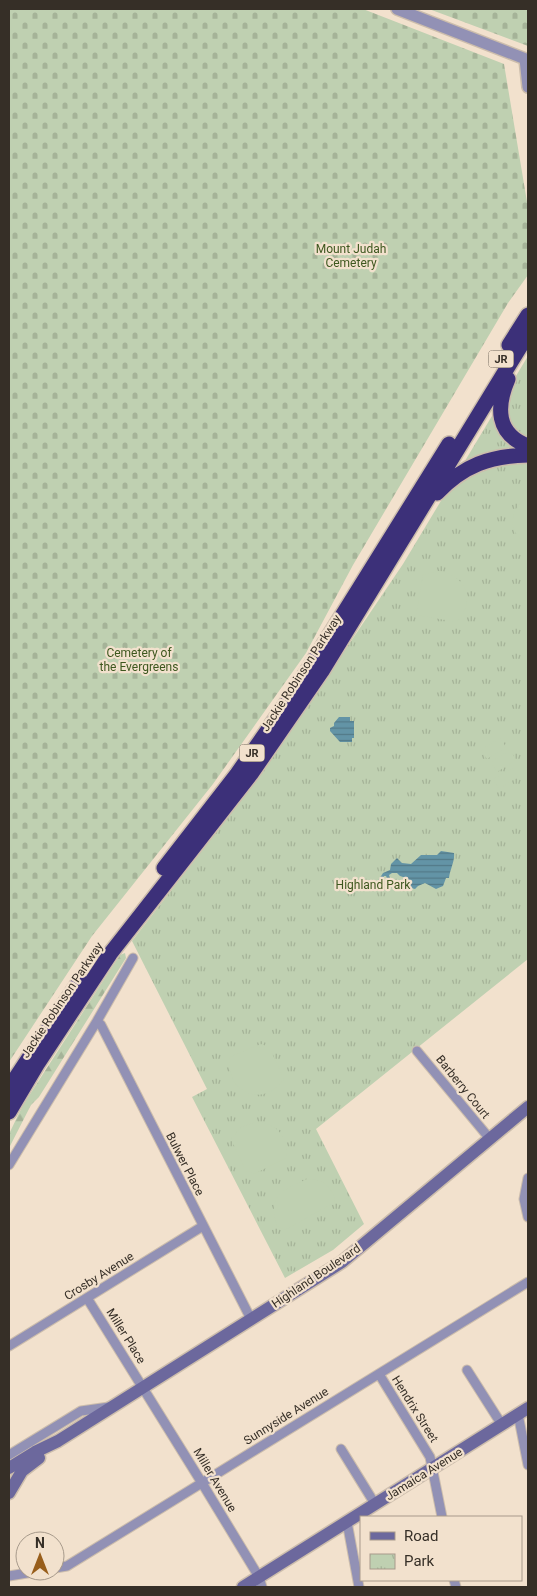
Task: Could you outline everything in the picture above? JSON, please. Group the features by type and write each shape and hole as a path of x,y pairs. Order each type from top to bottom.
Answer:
{"highway":[{"name":"Jackie Robinson Parkway","path":"9,1088 98,956 237,774 294,693 528,314"},
{"name":"Jackie Robinson Parkway","path":"9,1112 38,1063 110,954 251,774 322,671 525,340"},
{"path":"525,340 502,394 500,411 502,422 507,432 515,440 528,446"},
{"path":"419,513 449,481 463,471 492,459 528,455"}],"main road":[{"name":"Highland Boulevard","path":"9,1493 22,1471 58,1441 342,1262 528,1107"},
{"name":"Jamaica Avenue","path":"243,1587 260,1582 347,1522 523,1411"},
{"name":"Highland Boulevard","path":"9,1468 58,1441"}],"street":[{"path":"397,9 527,60 528,87"},
{"path":"9,1165 133,958"},
{"name":"Bulwer Place","path":"97,1021 101,1025 251,1319"},
{"name":"Barberry Court","path":"417,1051 490,1139"},
{"path":"528,1178 524,1199 528,1216"},
{"name":"Crosby Avenue","path":"9,1346 203,1226"},
{"name":"Sunnyside Avenue","path":"65,1566 528,1282"},
{"name":"Miller Place","path":"87,1298 143,1388"},
{"path":"468,1370 502,1425"},
{"name":"Hendrix Street","path":"378,1374 430,1457 442,1516"},
{"name":"Miller Avenue","path":"143,1388 260,1582"},
{"name":"Highland Boulevard","path":"9,1455 80,1411 112,1406"},
{"path":"523,1411 528,1465"},
{"path":"340,1449 375,1504"},
{"path":"347,1522 359,1587"}],"green space":[{"path":"9,9 363,9 504,64 528,208 528,275 508,303 353,565 306,653 213,784 92,936 9,1062"},
{"path":"429,9 528,9 528,46"},
{"name":"Highland Park","path":"528,356 528,959 316,1129 364,1224 333,1250 285,1278 192,1097 207,1089 132,941 262,773 403,564"},
{"path":"526,498 528,500 528,544 521,540 514,528 513,522 516,509"},
{"path":"438,571 448,573 456,578 466,590 466,606 457,622 416,615 423,575"},
{"path":"500,738 506,747 487,759 481,750"},
{"path":"510,750 516,760 497,772 491,762"},
{"path":"512,768 518,777 499,789 493,779"},
{"path":"125,953 126,958 39,1097 31,1105 9,1148 9,1134 23,1105 120,955"},
{"path":"261,1044 269,1047 284,1079 276,1088 257,1095 247,1093 239,1088 233,1080 230,1070 230,1057"},
{"path":"256,1122 270,1125 280,1132 286,1144 286,1158 254,1174 246,1171 231,1139 241,1127"},
{"path":"307,1179 317,1180 326,1184 334,1196 335,1202 285,1230 277,1226 274,1207 279,1195"}],"water":[{"path":"339,717 350,717 350,721 354,721 354,738 352,738 352,742 340,742 330,731 330,728 334,726"},
{"path":"441,851 454,853 449,878 446,878 443,886 436,889 425,883 415,889 411,888 406,878 397,873 389,875 391,881 389,882 386,876 380,882 378,881 383,873 390,870 391,864 397,858 402,863 411,864 421,855 437,855"}],"park label":[{"name":"Mount Judah Cemetery","path":"351,256"},
{"name":"Cemetery of the Evergreens","path":"139,660"}]}
